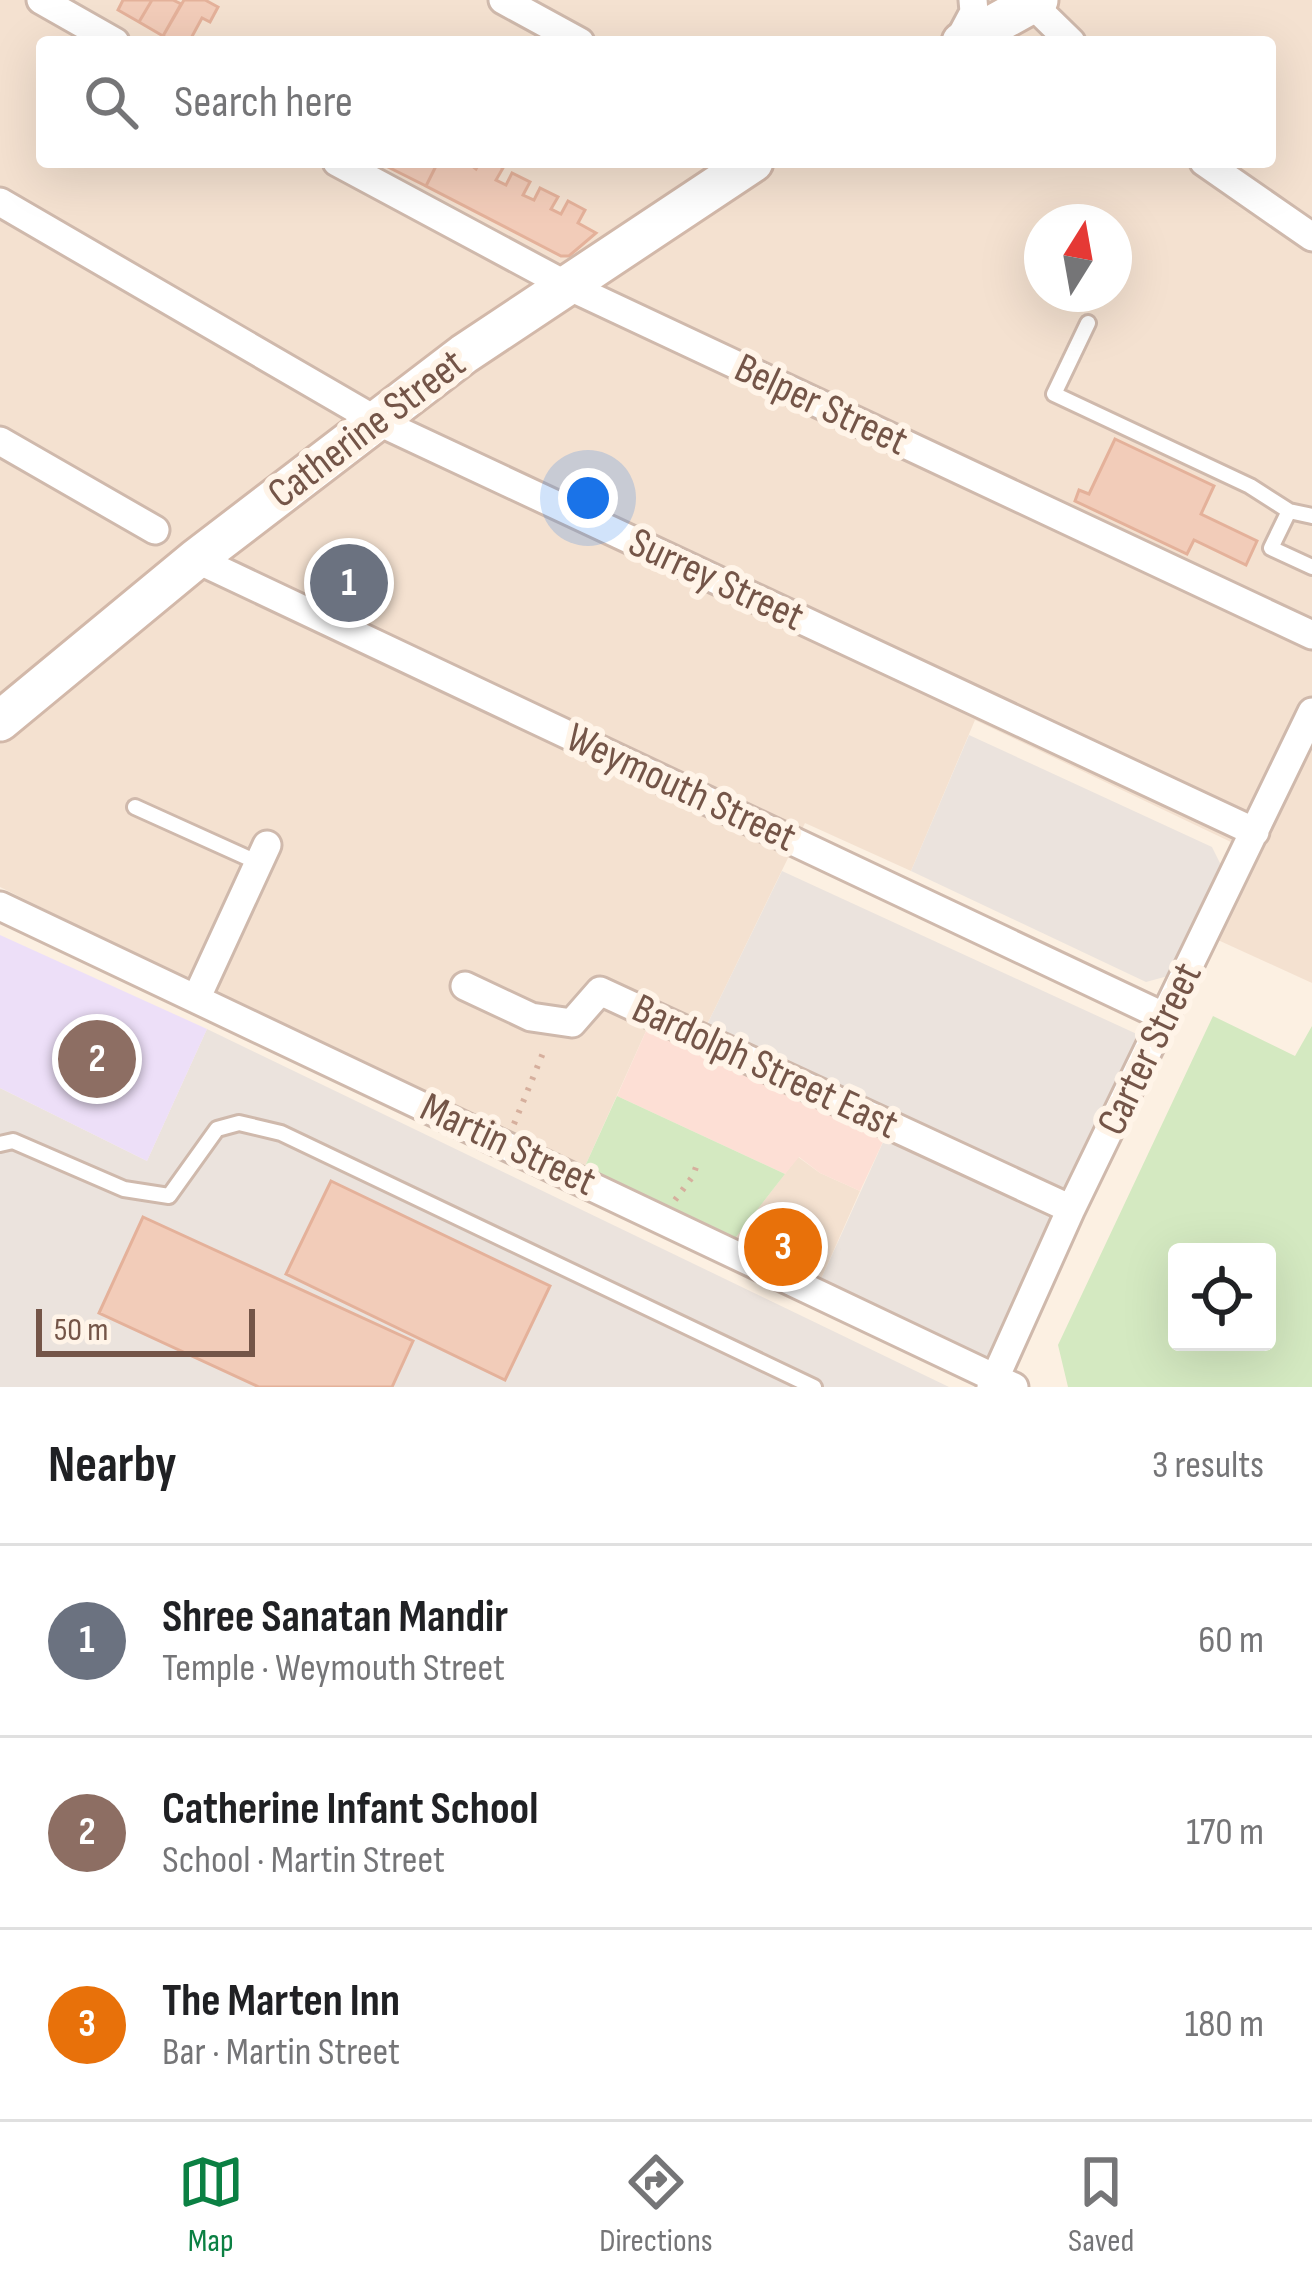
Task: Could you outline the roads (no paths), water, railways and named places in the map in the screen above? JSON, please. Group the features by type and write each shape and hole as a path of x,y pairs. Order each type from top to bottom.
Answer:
{"street":[{"path":"41,0 104,36"},
{"path":"502,0 569,36"},
{"path":"963,36 974,12 973,0"},
{"path":"971,36 1032,1 1065,36"},
{"name":"Belper Street","path":"348,168 566,285 1312,635"},
{"name":"Catherine Street","path":"8,704 464,355 744,168"},
{"path":"1213,168 1312,237"},
{"name":"Surrey Street","path":"0,202 377,421 1255,832"},
{"path":"0,441 154,530"},
{"name":"Weymouth Street","path":"196,559 1165,1017"},
{"name":"Carter Street","path":"1000,1384 1072,1209 1255,832 1299,774 1312,712"},
{"path":"196,999 263,854"},
{"name":"Martin Street","path":"0,906 666,1220 1000,1384"},
{"name":"Bardolph Street East","path":"465,986 531,1017 572,1023 600,991 1072,1209"}],"lane":[{"path":"1088,323 1054,394 1250,486 1288,511 1312,516"},
{"path":"1288,511 1271,548 1312,567"},
{"path":"136,807 263,854"},
{"path":"0,1144 13,1141 124,1189 170,1196 217,1129 239,1123 281,1133 814,1387"}],"place":[{"name":"Shree Sanatan Mandir","path":"349,583"},
{"name":"Catherine Infant School","path":"97,1059"},
{"name":"The Marten Inn","path":"783,1247"}]}
